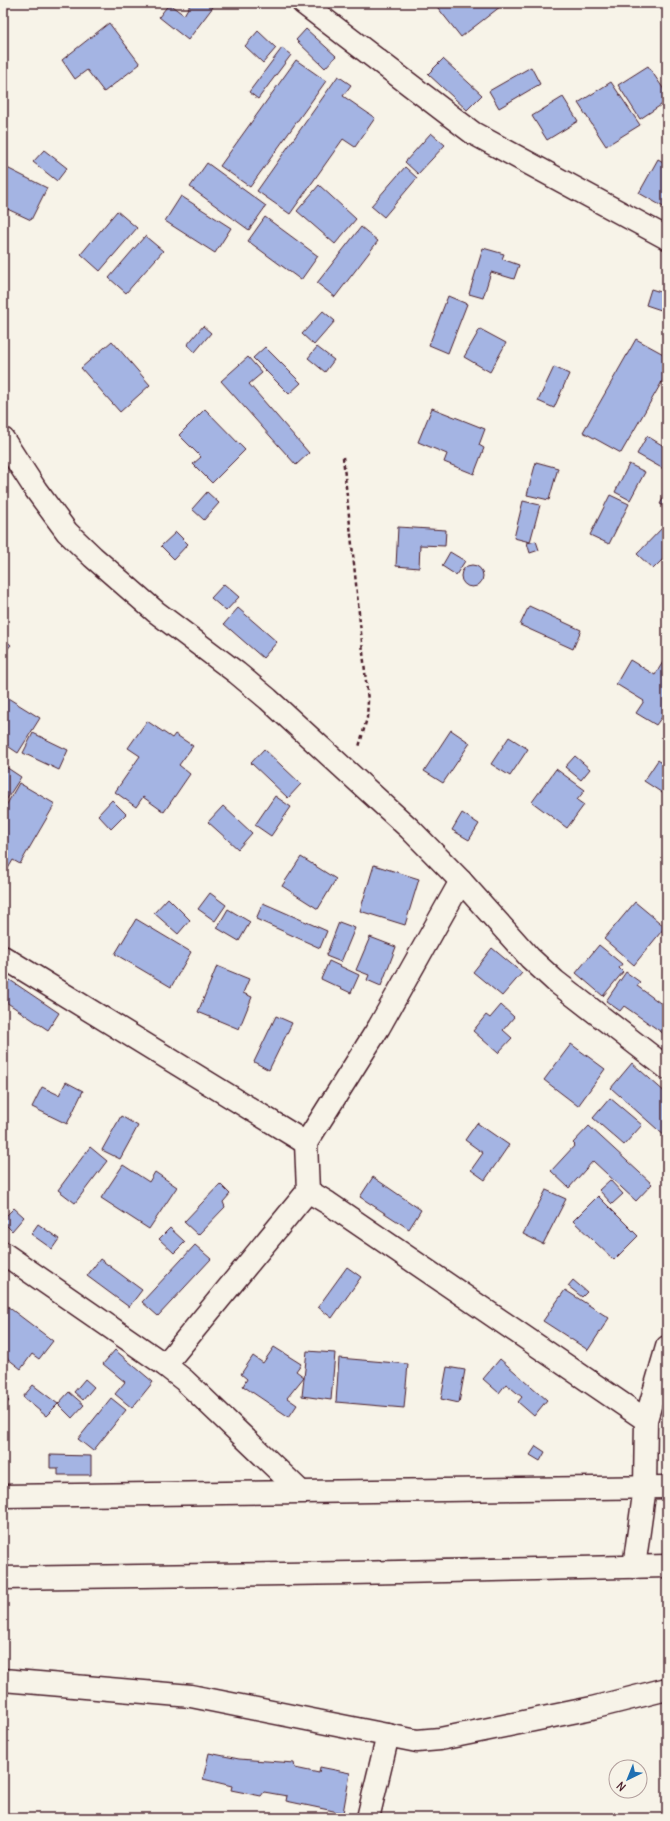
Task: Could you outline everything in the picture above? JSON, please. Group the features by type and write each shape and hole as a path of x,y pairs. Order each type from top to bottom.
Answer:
{"street":[{"path":"303,3 473,133 667,238"},
{"path":"3,439 36,490 67,532 93,557 156,612 237,673 351,774 410,829 461,882 530,958 555,981 667,1068"},
{"path":"165,1365 308,1191 306,1143 379,1026 461,882"},
{"path":"3,957 306,1143"},
{"path":"308,1191 328,1203 646,1420"},
{"path":"3,1253 165,1365 184,1380 299,1490"},
{"path":"634,1567 644,1487 646,1420 667,1347"},
{"path":"3,1496 299,1490 667,1487"},
{"path":"3,1578 352,1573 667,1566"},
{"path":"3,1680 191,1696 417,1741 440,1739 592,1708 667,1689"},
{"path":"368,1818 388,1735"}],"path":[{"path":"344,456 354,547 368,709 365,728 351,774"}],"building":[{"path":"191,3 216,3 188,40 159,17 169,4 184,15"},
{"path":"434,3 505,3 461,37"},
{"path":"109,23 140,64 104,92 87,70 75,79 62,60"},
{"path":"306,29 336,56 325,68 296,40"},
{"path":"258,31 276,48 263,63 245,46"},
{"path":"282,48 291,55 258,99 249,92"},
{"path":"443,59 482,95 467,110 428,74"},
{"path":"296,60 326,81 250,187 220,166"},
{"path":"648,66 667,94 667,101 640,119 618,85"},
{"path":"531,67 540,84 499,108 489,91"},
{"path":"338,76 351,85 343,96 375,118 355,147 343,139 290,214 257,191"},
{"path":"611,82 640,125 606,146 578,103"},
{"path":"563,97 578,121 547,140 532,116"},
{"path":"431,133 445,145 418,174 405,162"},
{"path":"44,150 67,168 57,181 33,162"},
{"path":"658,159 667,164 667,209 639,193"},
{"path":"207,163 266,206 249,230 190,187"},
{"path":"3,166 47,188 31,220 3,207"},
{"path":"405,167 417,178 384,217 371,206"},
{"path":"319,185 356,219 335,244 297,211"},
{"path":"181,196 231,228 215,253 165,221"},
{"path":"117,211 137,228 100,271 81,254"},
{"path":"265,217 318,256 301,280 248,241"},
{"path":"361,227 378,241 335,297 317,283"},
{"path":"145,236 163,251 126,293 109,278"},
{"path":"483,248 504,254 502,259 519,265 514,279 491,272 483,298 469,294"},
{"path":"651,289 667,294 667,312 646,305"},
{"path":"448,296 467,304 448,353 429,345"},
{"path":"323,311 335,321 314,345 302,334"},
{"path":"203,326 211,333 195,352 187,345"},
{"path":"480,329 506,343 490,372 464,357"},
{"path":"636,339 667,356 667,373 621,453 583,432"},
{"path":"112,341 150,385 120,412 81,368"},
{"path":"265,347 301,383 289,394 253,358"},
{"path":"317,347 334,360 325,372 308,358"},
{"path":"248,357 262,373 249,384 309,453 296,465 221,381"},
{"path":"554,367 569,374 554,408 538,401"},
{"path":"432,408 485,429 479,445 484,448 474,474 444,462 447,454 418,442"},
{"path":"205,409 245,450 212,483 193,464 201,457 179,435"},
{"path":"647,436 667,448 667,471 637,454"},
{"path":"536,462 558,468 549,500 527,495"},
{"path":"629,464 645,472 630,500 615,492"},
{"path":"207,492 219,503 204,520 192,509"},
{"path":"667,492 667,507 660,504"},
{"path":"610,495 629,504 609,544 590,535"},
{"path":"523,501 540,505 530,542 514,538"},
{"path":"3,516 7,518 3,527"},
{"path":"664,526 667,529 667,555 653,569 637,554"},
{"path":"398,527 446,530 445,546 420,545 419,568 396,566"},
{"path":"176,532 188,544 174,559 161,546"},
{"path":"536,541 539,550 530,553 527,543"},
{"path":"450,552 465,561 456,575 442,566"},
{"path":"472,565 480,568 483,576 480,584 472,587 464,584 461,576 464,568"},
{"path":"224,584 239,597 226,611 211,598"},
{"path":"529,606 581,630 573,649 520,625"},
{"path":"238,608 277,642 263,658 224,624"},
{"path":"3,638 11,645 3,654"},
{"path":"630,660 655,675 663,662 667,664 667,710 656,725 636,713 644,701 616,684"},
{"path":"3,695 40,718 18,753 3,743"},
{"path":"147,721 172,738 175,734 193,746 179,765 190,774 164,812 143,797 136,807 115,792 140,756 128,748"},
{"path":"451,730 470,743 443,783 424,771"},
{"path":"33,733 68,750 59,770 23,753"},
{"path":"509,737 528,749 510,776 491,764"},
{"path":"264,749 301,784 288,798 251,763"},
{"path":"575,756 590,769 581,780 565,767"},
{"path":"658,760 667,767 667,796 644,781"},
{"path":"3,765 21,777 3,805"},
{"path":"556,769 585,790 577,800 584,805 567,828 532,802"},
{"path":"19,783 55,804 20,864 13,860 3,877 3,811"},
{"path":"275,796 291,807 271,836 255,825"},
{"path":"112,800 126,814 111,829 98,815"},
{"path":"223,806 252,833 238,849 208,822"},
{"path":"462,813 479,824 469,840 452,830"},
{"path":"301,857 336,879 318,909 282,886"},
{"path":"374,865 419,879 405,925 360,911"},
{"path":"210,893 226,905 215,921 198,909"},
{"path":"168,898 190,920 178,934 154,913"},
{"path":"635,902 665,927 634,965 604,939"},
{"path":"263,903 327,931 320,948 256,919"},
{"path":"228,909 250,922 239,941 217,928"},
{"path":"136,919 191,952 171,987 115,954"},
{"path":"339,922 355,928 341,962 326,956"},
{"path":"370,937 396,947 381,986 367,980 369,975 356,970"},
{"path":"599,945 622,964 619,968 623,972 603,996 576,973"},
{"path":"492,948 522,973 502,996 473,972"},
{"path":"329,961 359,975 351,993 321,979"},
{"path":"217,966 249,979 243,993 252,997 239,1029 198,1012"},
{"path":"626,972 640,982 637,986 667,1008 667,1036 624,1006 620,1011 606,1001"},
{"path":"4,976 59,1013 48,1030 3,1000"},
{"path":"501,1005 514,1017 503,1030 512,1038 498,1053 473,1031 486,1015 490,1018"},
{"path":"276,1016 292,1023 269,1070 254,1062"},
{"path":"571,1044 605,1069 578,1106 544,1080"},
{"path":"632,1063 667,1094 667,1138 611,1088"},
{"path":"66,1082 83,1091 67,1124 32,1107 42,1087 59,1095"},
{"path":"610,1098 642,1125 624,1145 593,1118"},
{"path":"121,1116 138,1126 120,1159 102,1150"},
{"path":"477,1123 509,1145 485,1180 471,1170 483,1153 465,1140"},
{"path":"589,1126 652,1184 636,1201 593,1161 569,1188 551,1171 575,1145 573,1143"},
{"path":"90,1147 107,1161 75,1203 58,1190"},
{"path":"123,1165 149,1182 155,1172 177,1187 149,1229 101,1198"},
{"path":"373,1177 421,1210 409,1229 360,1197"},
{"path":"610,1180 623,1194 612,1204 599,1190"},
{"path":"220,1184 230,1194 223,1202 225,1207 198,1235 184,1222"},
{"path":"546,1190 566,1199 543,1244 523,1234"},
{"path":"598,1196 638,1236 614,1260 573,1221"},
{"path":"14,1208 24,1217 12,1231 3,1222 3,1219"},
{"path":"38,1224 59,1239 52,1249 31,1234"},
{"path":"170,1228 185,1242 174,1253 159,1239"},
{"path":"195,1245 211,1259 158,1316 142,1302"},
{"path":"100,1259 142,1290 129,1307 87,1276"},
{"path":"347,1267 361,1277 332,1318 318,1307"},
{"path":"573,1280 587,1292 582,1297 568,1286"},
{"path":"565,1290 609,1318 588,1350 543,1321"},
{"path":"7,1306 53,1341 39,1359 32,1354 21,1369 3,1355 3,1310"},
{"path":"274,1347 301,1364 296,1371 304,1377 287,1398 297,1405 289,1417 243,1386 247,1379 241,1374 253,1356 263,1363"},
{"path":"115,1350 153,1382 132,1408 115,1394 125,1382 103,1364"},
{"path":"307,1351 335,1353 331,1400 302,1396"},
{"path":"339,1358 408,1364 404,1408 336,1402"},
{"path":"500,1359 547,1400 534,1416 518,1402 522,1397 506,1384 499,1393 483,1379"},
{"path":"447,1367 465,1370 459,1403 441,1399"},
{"path":"85,1379 94,1387 83,1400 74,1392"},
{"path":"33,1385 58,1404 46,1416 23,1397"},
{"path":"69,1392 84,1405 72,1418 58,1404"},
{"path":"3,1395 9,1401 3,1408"},
{"path":"111,1398 126,1410 93,1451 78,1439"},
{"path":"536,1446 545,1452 540,1461 530,1455"},
{"path":"50,1455 91,1456 91,1475 58,1475 58,1468 50,1468"},
{"path":"209,1753 239,1759 294,1763 295,1768 319,1773 320,1767 350,1773 343,1813 286,1801 287,1796 264,1792 261,1796 231,1790 232,1786 203,1779"}]}
